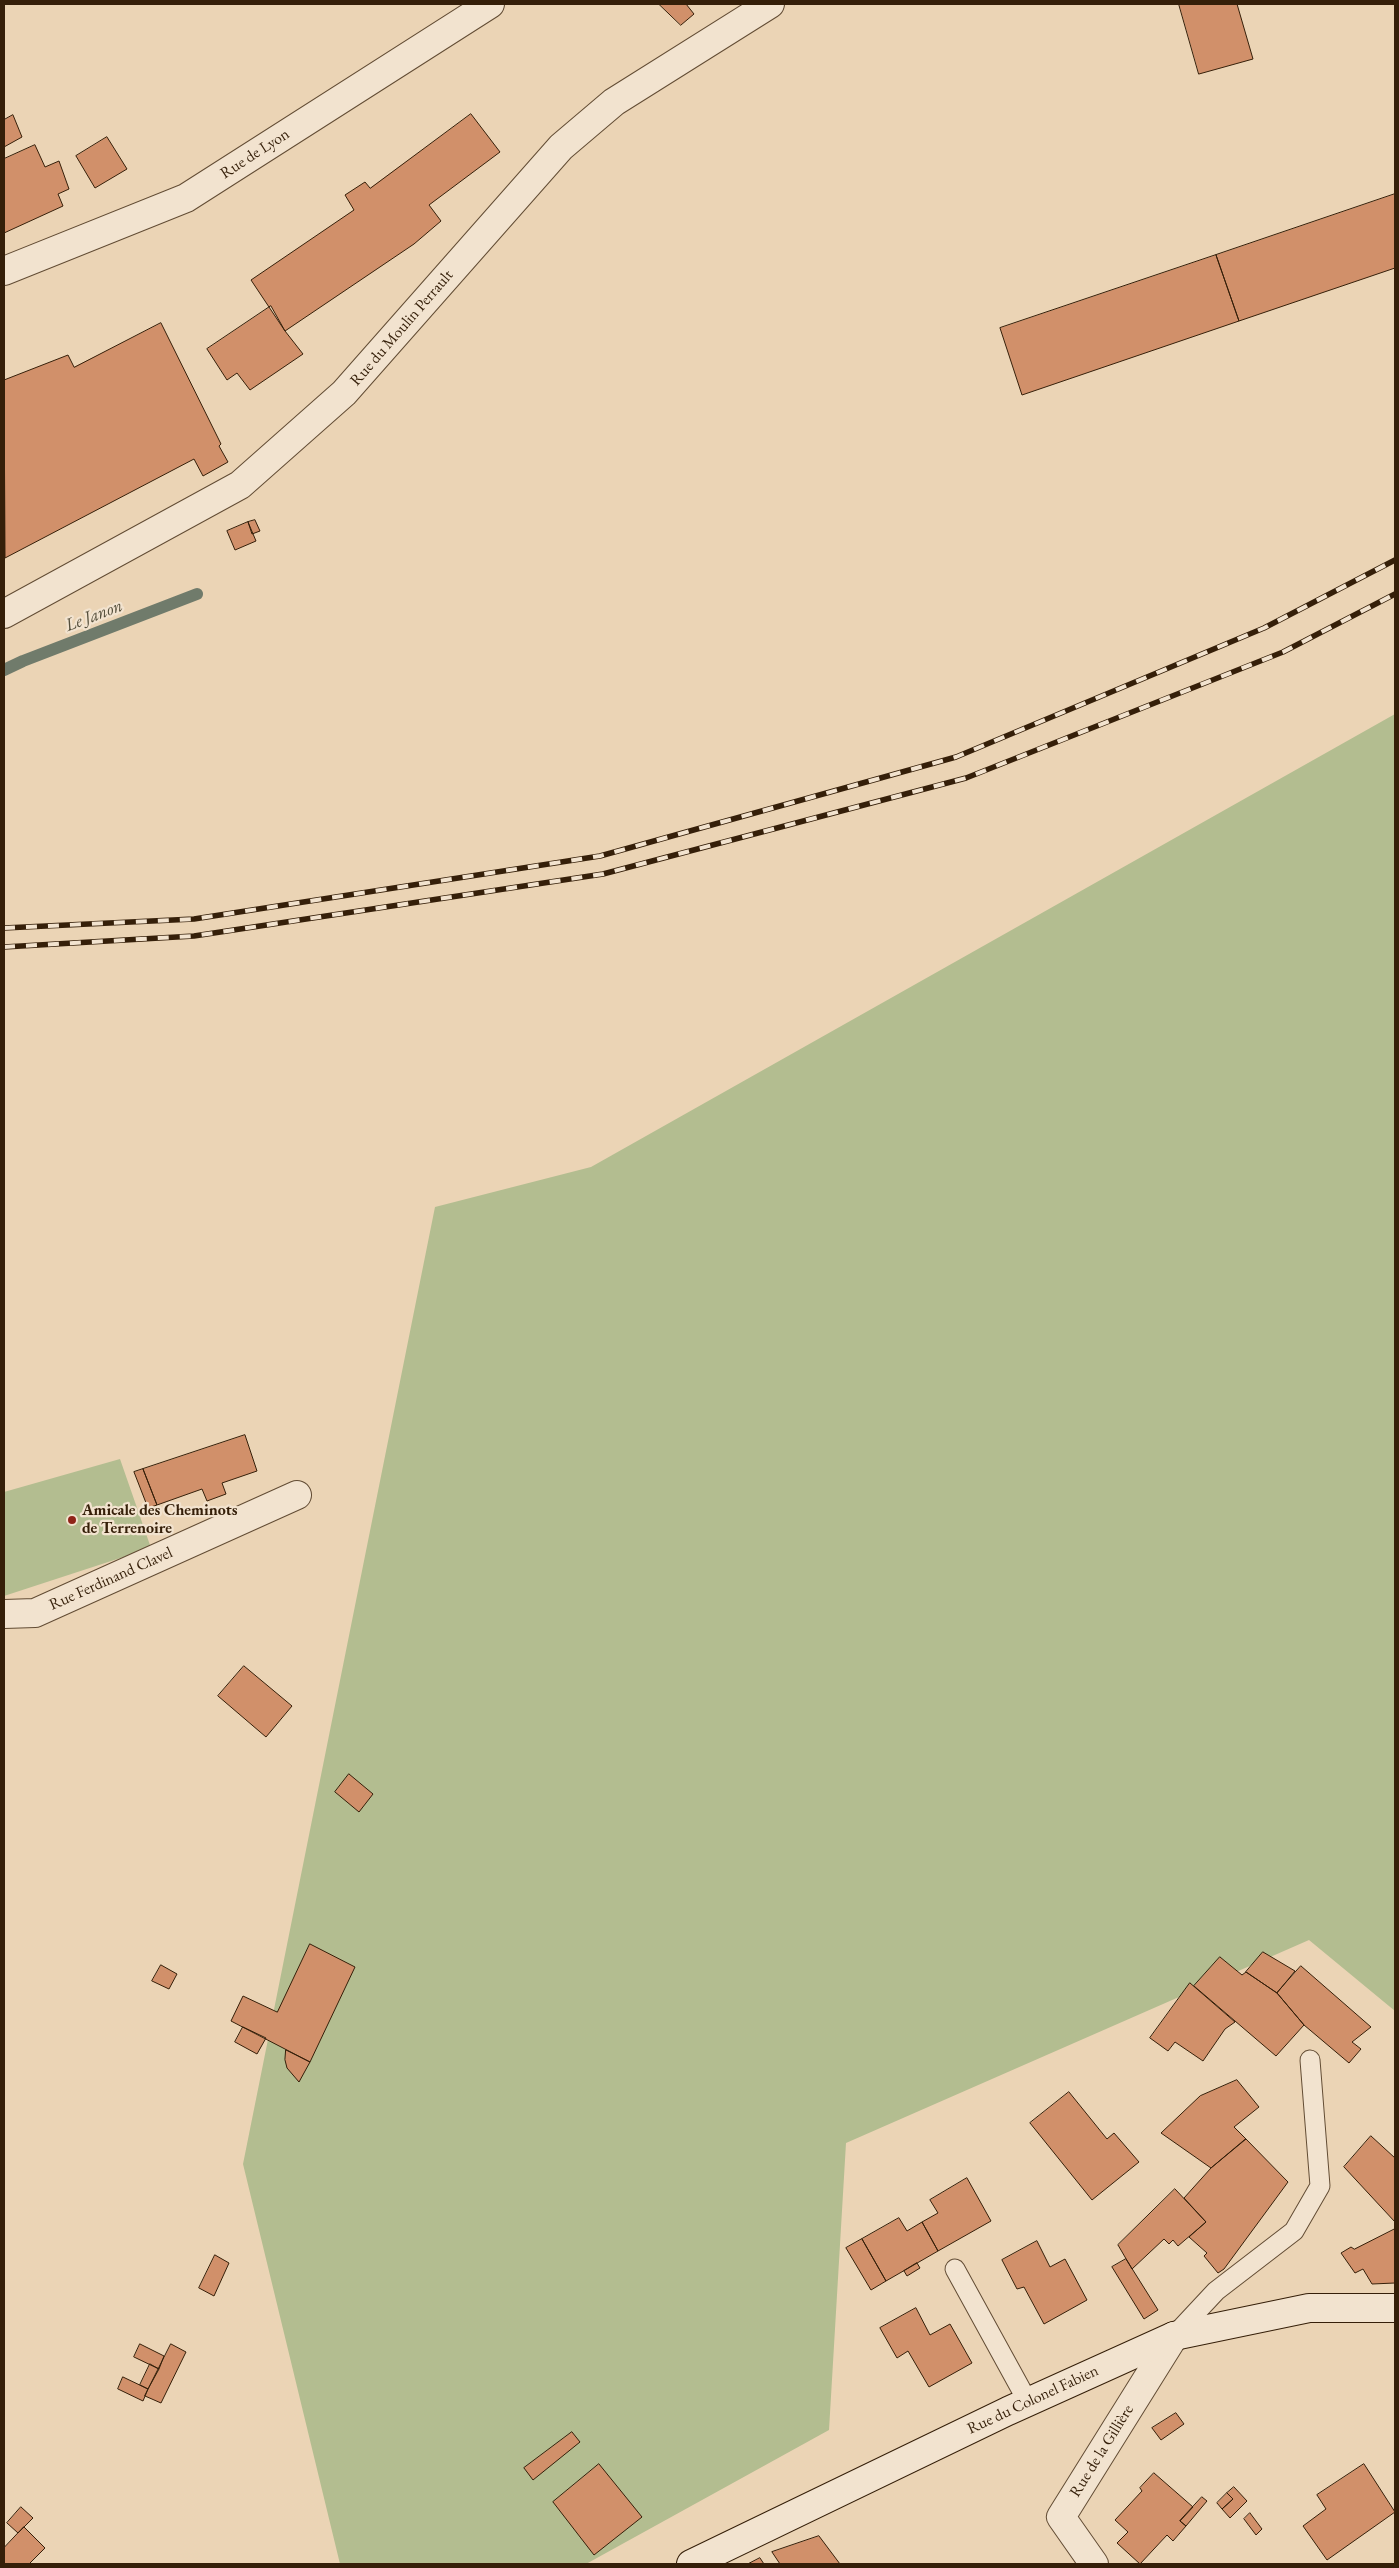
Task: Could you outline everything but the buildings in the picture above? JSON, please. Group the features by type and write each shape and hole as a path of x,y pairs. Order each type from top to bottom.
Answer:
{"street":[{"name":"Rue de Lyon","path":"4,270 186,198 490,4"},
{"name":"Rue du Moulin Perrault","path":"4,614 240,485 344,394 560,147 614,102 770,4"},
{"name":"Rue Ferdinand Clavel","path":"4,1614 35,1613 297,1495"},
{"name":"Rue du Colonel Fabien","path":"691,2564 1028,2402 1174,2336 1309,2308 1395,2308"},
{"name":"Rue de la Gillière","path":"1094,2564 1061,2517 1174,2336"}],"lane":[{"path":"1174,2336 1216,2291 1294,2231 1320,2186 1310,2060"},
{"path":"955,2269 1028,2402"}],"green space":[{"path":"1395,714 1395,2011 1309,1940 846,2143 829,2430 586,2564 340,2564 243,2164 435,1207 591,1167"},
{"name":"Amicale des Cheminots de Terrenoire","path":"120,1459 151,1548 4,1596 4,1492"}],"waterway":[{"name":"Le Janon","path":"4,670 197,594"}],"railway":[{"path":"4,928 194,919 600,856 956,757 1264,628 1395,560"},
{"path":"4,947 194,936 603,874 966,778 1283,652 1395,594"}],"place":[{"name":"Amicale des Cheminots de Terrenoire","path":"72,1520"}]}
